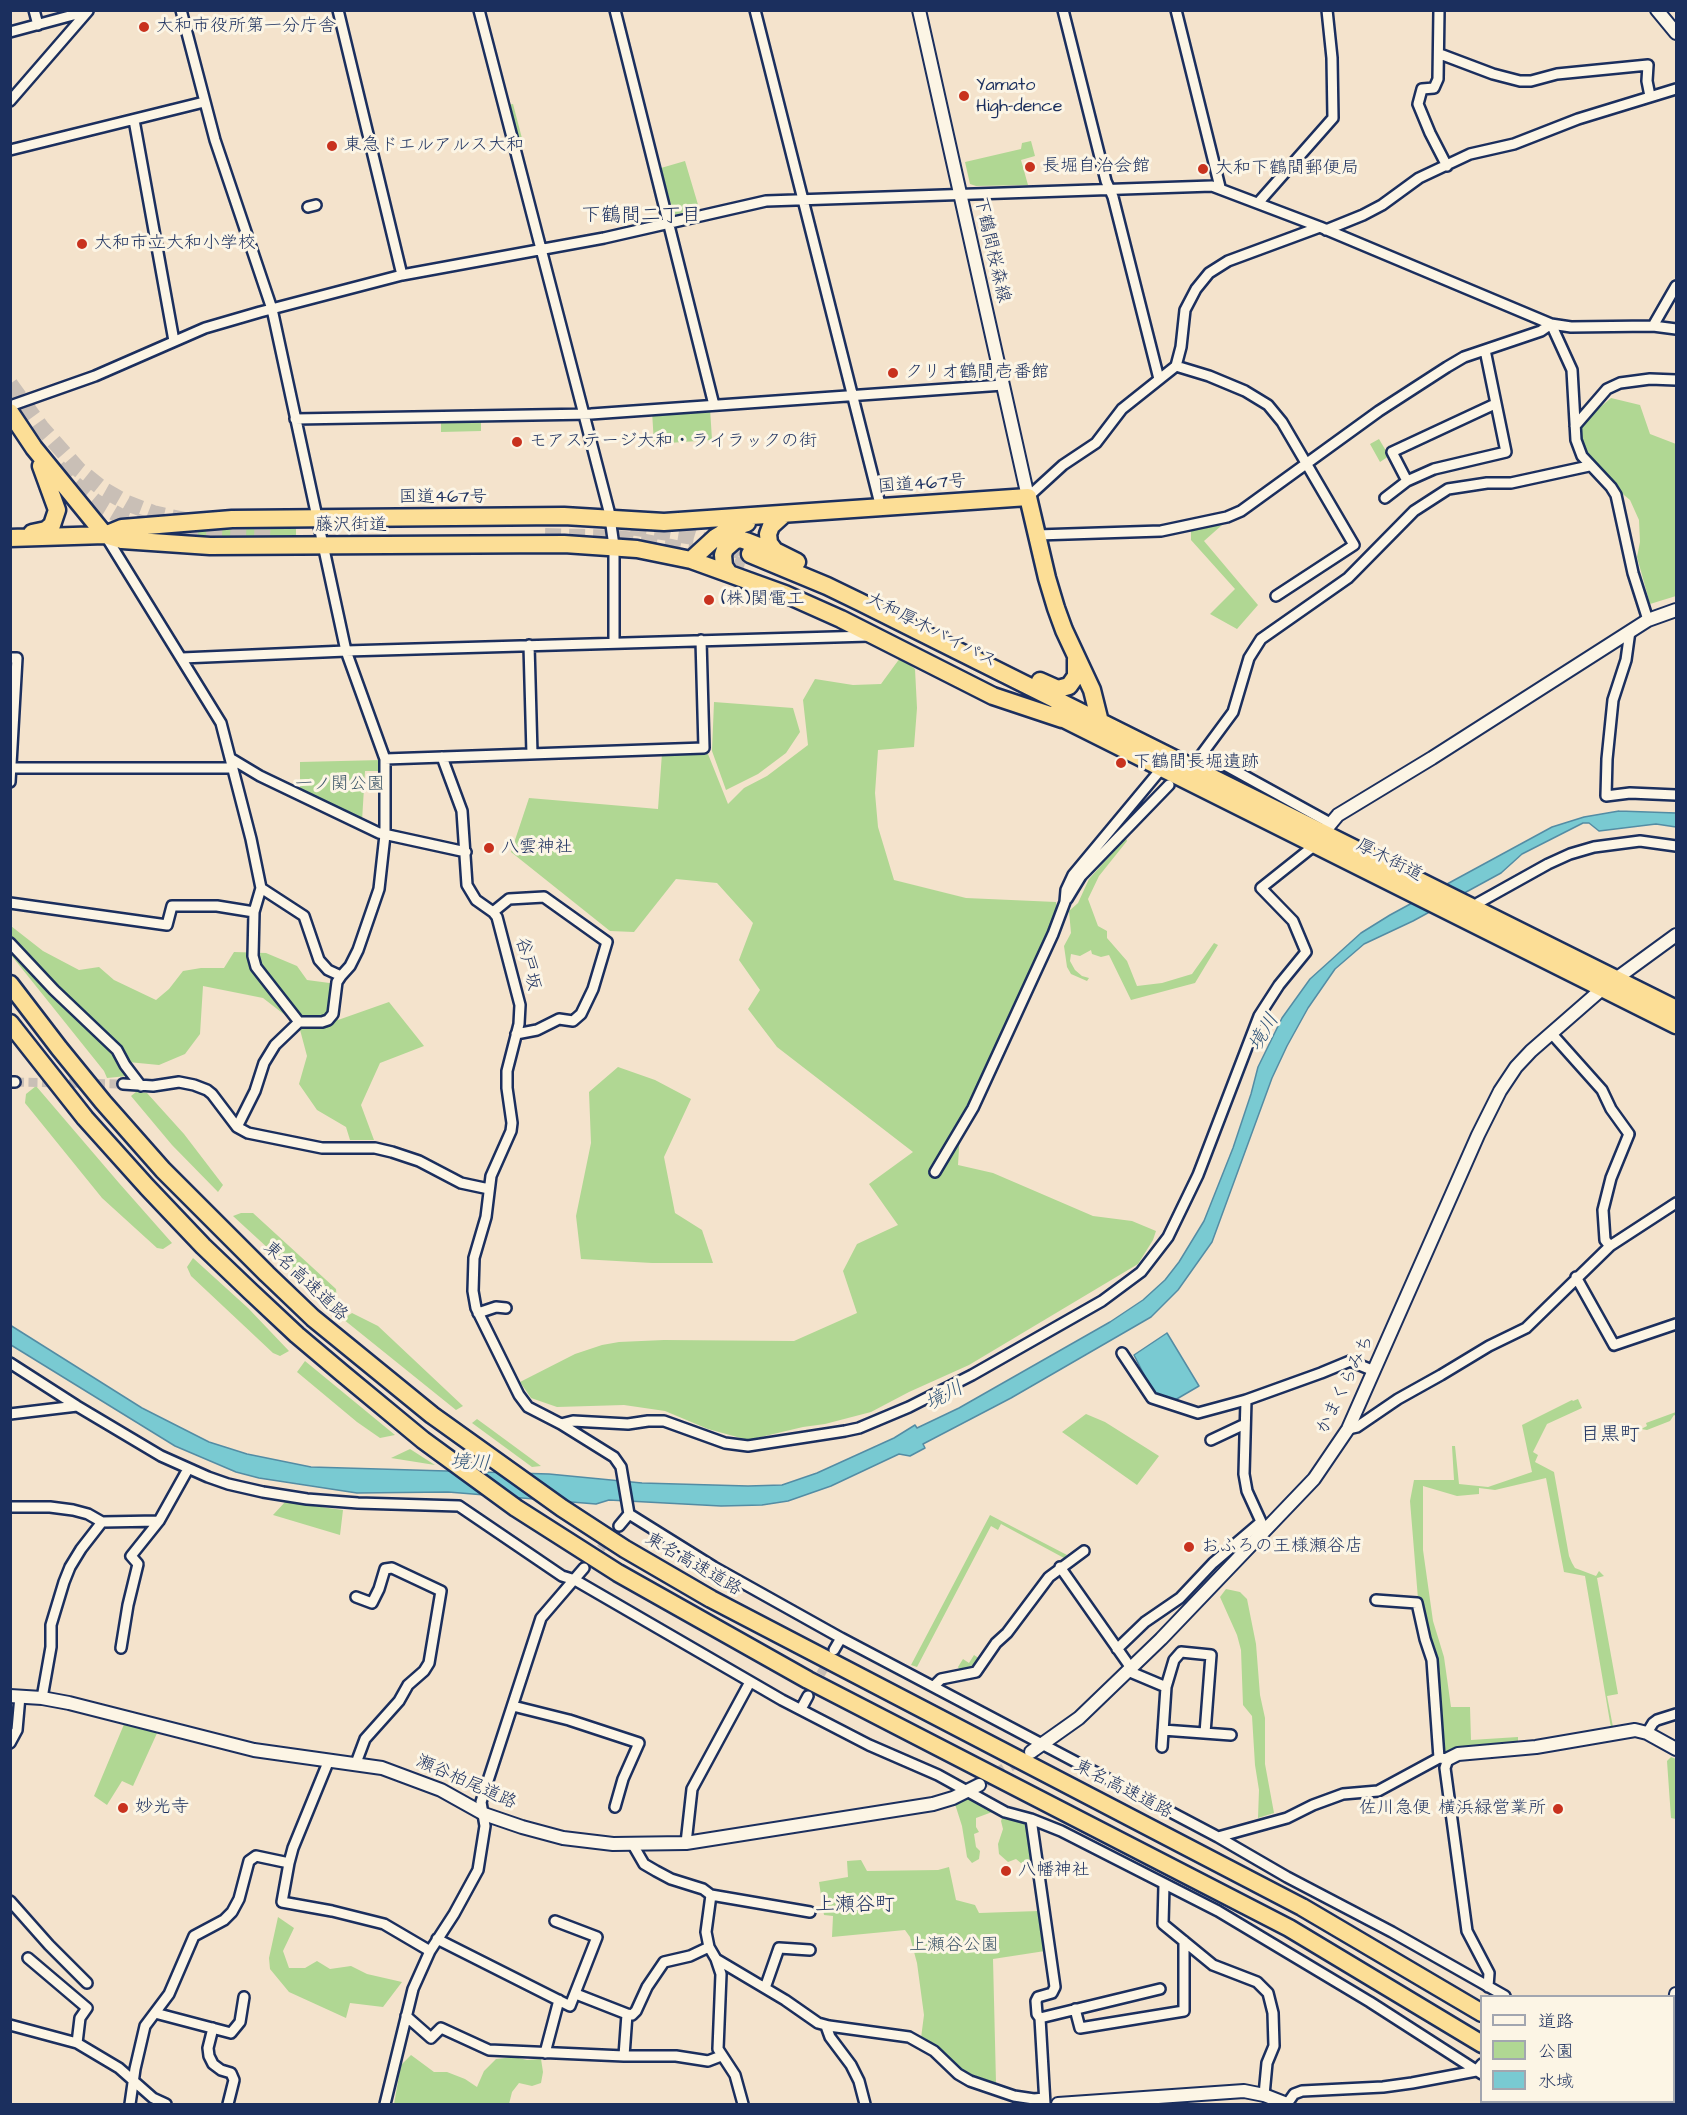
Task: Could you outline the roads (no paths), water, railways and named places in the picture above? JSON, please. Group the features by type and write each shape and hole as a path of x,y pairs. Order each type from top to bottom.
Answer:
{"highway":[{"path":"10,412 34,448 105,535"},
{"path":"10,537 46,530 56,519 56,503 34,448"},
{"name":"国道467号","path":"105,535 122,528 210,520 564,516 664,522 782,516 1028,497"},
{"path":"1028,497 1056,608 1092,690 1099,729"},
{"name":"国道467号","path":"696,554 731,528 755,520 782,516"},
{"path":"781,555 772,548 768,534 775,520 782,516"},
{"path":"690,521 695,523 702,532 696,554"},
{"name":"藤沢街道","path":"10,537 105,535 122,540 210,546 564,544 696,554 741,564"},
{"path":"1062,718 993,696 792,597 741,564 724,566 723,555 725,549 734,541 746,540 831,576 1037,685 1063,689 1073,681 1077,669 1075,654"},
{"name":"大和厚木バイパス","path":"741,564 827,586 1037,685 1099,729"},
{"name":"大和厚木バイパス","path":"741,564 838,606 1062,718 1099,729"},
{"name":"厚木街道","path":"1099,729 1322,834 1415,888 1464,907 1655,1007"},
{"name":"厚木街道","path":"1099,729 1162,768 1322,834"},
{"name":"東名高速道路","path":"10,984 58,1048 103,1102 163,1170 220,1229 313,1318 358,1356 432,1415 503,1467 625,1549 711,1599 1302,1907 1480,2012"},
{"path":"1655,1007 1677,1008"},
{"path":"1655,1007 1677,1027"},
{"path":"10,1023 85,1118 203,1246 297,1335 459,1467 516,1508 618,1573 808,1680 1289,1928 1480,2043"}],"main road":[{"name":"下鶴間桜森線","path":"919,10 1028,497"},
{"path":"1657,10 1677,33"},
{"path":"1322,834 1338,815 1432,758 1647,620 1677,610"},
{"name":"かまくらみち","path":"1031,1752 1079,1718 1129,1670 1264,1526 1314,1479 1348,1429 1488,1114 1516,1067 1609,984 1677,935"},
{"name":"瀬谷柏尾道路","path":"15,1696 42,1698 254,1749 382,1768 451,1795 484,1814 563,1838 633,1845 686,1843 933,1804 967,1792 979,1785"},
{"path":"1443,1759 1458,1754 1536,1747 1635,1730 1647,1733 1677,1749"},
{"path":"1058,2104 1230,2091 1264,2095 1287,2104"}],"street":[{"path":"34,10 38,25"},
{"path":"181,10 204,102 272,309 346,651 385,759 385,835 379,889 367,927 350,966 337,982 333,1014 328,1020 321,1022 299,1022 275,1045 237,1127"},
{"path":"338,10 402,275"},
{"path":"479,10 610,518 614,546 614,643"},
{"path":"615,10 714,405"},
{"path":"755,10 881,508"},
{"path":"1063,10 1159,379"},
{"path":"1176,10 1220,187"},
{"path":"1258,203 1333,118 1332,58 1327,10"},
{"path":"1439,10 1438,78 1434,88 1422,89 1418,104 1447,166"},
{"path":"10,32 89,11"},
{"path":"10,101 89,11"},
{"path":"1440,54 1493,74 1520,81 1532,81 1557,74 1648,65 1647,81 1650,96"},
{"path":"1028,497 1063,465 1096,442 1122,409 1176,366 1181,347 1185,310 1196,289 1209,273 1238,257 1363,215 1382,205 1419,178 1470,154 1514,144 1578,119 1677,88"},
{"path":"10,150 204,102"},
{"path":"134,120 174,341"},
{"path":"10,406 95,376 205,328 272,309 402,275 604,238 766,201 1220,187 1551,324 1571,327 1677,328"},
{"path":"1653,326 1677,286"},
{"path":"1037,535 1161,531 1227,517 1241,511 1378,411 1447,367 1464,357 1540,332 1551,324"},
{"path":"1551,324 1572,370 1576,440 1589,466 1616,495 1633,573 1647,620"},
{"path":"1384,498 1407,481 1434,469 1506,452 1485,350"},
{"path":"1176,366 1209,376 1245,391 1268,405 1282,422 1354,545 1276,596"},
{"path":"1575,426 1607,388 1620,383 1650,379 1677,380"},
{"path":"295,419 584,414 1003,386"},
{"path":"1407,481 1392,452 1495,405"},
{"path":"561,1424 573,1421 628,1424 664,1421 725,1443 748,1446 859,1428 909,1407 972,1375 1102,1301 1140,1272 1168,1236 1198,1175 1259,1016 1279,985 1306,952 1293,921 1261,888 1322,834 1201,755 1233,712 1249,658 1261,639 1348,578 1414,511 1448,489 1487,483 1511,483 1589,466"},
{"path":"105,535 221,723 261,888 254,912 253,956 256,967 299,1022"},
{"path":"1630,631 1626,660 1613,700 1606,796 1630,793 1677,795"},
{"path":"182,658 529,645 875,636"},
{"path":"385,759 704,748 701,640"},
{"path":"529,645 532,754"},
{"path":"10,658 17,658 10,782"},
{"name":"谷戸坂","path":"442,757 462,811 470,891 476,900 493,912 500,925 520,1005 507,1071 511,1131 491,1176 486,1217 474,1258 473,1291 478,1313 519,1395 528,1407 561,1424 614,1457 621,1467 629,1514"},
{"path":"230,758 260,776 385,835 466,852"},
{"path":"11,768 233,768"},
{"path":"1065,902 1066,890 1073,875 1162,768"},
{"path":"935,1172 973,1108 1053,934 1065,902 1081,876 1169,785"},
{"path":"1464,907 1548,864 1594,847 1640,841 1677,846"},
{"path":"261,888 304,916 319,960 328,970 341,976"},
{"path":"493,912 509,899 544,897 607,942 593,989 581,1014 573,1021 559,1019 537,1030 516,1034"},
{"path":"10,903 167,925 172,906 218,906 254,912"},
{"path":"10,943 54,990 117,1050 141,1086"},
{"path":"1552,1034 1602,1090 1611,1109 1629,1134 1611,1178 1603,1210 1605,1240 1610,1246"},
{"path":"123,1084 153,1086 179,1082 207,1090 237,1127 248,1133 322,1148 375,1148 419,1161 461,1183 489,1189"},
{"path":"1348,1429 1357,1427 1398,1399 1489,1346 1526,1328 1610,1246 1677,1203"},
{"path":"1576,1277 1614,1345 1677,1324"},
{"path":"478,1313 496,1307 506,1308"},
{"path":"1122,1353 1152,1398 1198,1413 1246,1400 1350,1360 1374,1371"},
{"path":"10,1363 161,1456 228,1484 307,1499 459,1506 562,1576 574,1580 750,1682 869,1744 938,1775 1005,1812 1032,1819 1061,1831 1218,1911 1480,2069"},
{"path":"1117,1649 1145,1622 1180,1598 1213,1563 1264,1526 1247,1491 1244,1474 1246,1400"},
{"path":"10,1414 77,1406"},
{"path":"1211,1440 1245,1424"},
{"path":"121,1648 138,1564 131,1556 159,1521 188,1469"},
{"path":"10,1507 50,1507 73,1510 88,1514 102,1522 159,1521"},
{"path":"619,1526 629,1514 714,1567 841,1638 1218,1837 1503,1995"},
{"path":"42,1698 51,1647 51,1625 63,1587 70,1567 102,1522"},
{"path":"934,1686 941,1679 976,1671 1049,1577 1084,1551"},
{"path":"1060,1567 1129,1670 1167,1687"},
{"path":"356,1596 372,1603 385,1569 392,1568 441,1591 429,1663 424,1671 408,1685 399,1701 365,1739 356,1763"},
{"path":"385,2104 413,1989 430,1951 478,1870 484,1826 481,1802 541,1618 585,1568"},
{"path":"1376,1600 1417,1603 1432,1660 1467,1931 1489,1973 1488,1987"},
{"path":"834,1650 841,1638"},
{"path":"1162,1747 1167,1687 1174,1660 1181,1652 1211,1655 1205,1733"},
{"path":"686,1843 692,1789 750,1682"},
{"path":"10,1743 17,1730 15,1696"},
{"path":"801,1709 808,1696"},
{"path":"513,1706 601,1736 639,1743 623,1779 615,1807"},
{"path":"1647,1733 1657,1720 1677,1714"},
{"path":"1163,1730 1231,1735"},
{"path":"1218,1837 1287,1818 1343,1794 1378,1791 1443,1759"},
{"path":"329,1760 293,1848 282,1902 384,1924 430,1951"},
{"path":"716,1959 818,2023 909,2037 934,2051 958,2074 970,2080 1014,2096 1045,2101 1040,2018 1037,2014 1036,2001 1038,1997 1052,1993 1055,1987 1032,1819"},
{"path":"633,1845 644,1864 650,1868 671,1879 703,1889 711,1895 810,1912"},
{"path":"130,2104 145,2025 169,1994 194,1936 224,1920 232,1912 239,1899 249,1861 256,1856 289,1863"},
{"path":"1164,1885 1163,1924 1213,1965 1257,1982 1268,1993 1273,2013 1274,2046 1267,2063 1264,2095"},
{"path":"711,1895 706,1932 709,1947 721,1974 717,2049 735,2075 743,2104"},
{"path":"10,1901 87,1983"},
{"path":"437,1940 570,2006 597,1937 555,1921"},
{"path":"1075,2009 1080,2028 1184,2011 1184,1941"},
{"path":"576,1994 632,2015 664,1962 690,1956 709,1947"},
{"path":"765,1988 779,1948 810,1950"},
{"path":"28,1958 87,2008 80,2018 77,2043"},
{"path":"1040,2018 1160,1989"},
{"path":"155,2013 231,2033 240,2022 244,1997"},
{"path":"545,2053 559,2000"},
{"path":"624,2056 627,2014"},
{"path":"406,2016 431,2038 441,2028 489,2050 676,2056 708,2061 721,2056"},
{"path":"10,2025 77,2043 119,2068 153,2098 166,2104"},
{"path":"826,2026 830,2037 851,2065 859,2081 865,2104"},
{"path":"213,2028 208,2048 209,2056 213,2064 231,2073 234,2080 228,2104"},
{"path":"1287,2104 1294,2094 1302,2091 1383,2088 1480,2069"}],"water":[{"path":"1619,811 1676,813 1676,827 1656,824 1599,831 1589,823 1583,823 1522,854 1501,873 1413,921 1364,944 1335,969 1308,1008 1272,1078 1212,1242 1178,1290 1151,1317 1011,1398 923,1444 925,1448 910,1456 899,1454 831,1486 788,1501 762,1505 721,1506 609,1500 596,1504 448,1492 357,1493 259,1478 236,1472 175,1446 11,1345 10,1325 142,1408 209,1442 247,1454 311,1467 549,1474 642,1483 782,1485 817,1473 894,1438 915,1425 917,1428 959,1408 1110,1322 1143,1300 1165,1280 1179,1262 1204,1221 1233,1148 1258,1067 1282,1018 1310,979 1361,933 1390,915 1552,827 1584,817"},
{"path":"1167,1333 1199,1386 1175,1400 1154,1394 1134,1355"}],"tunnel":[{"path":"10,384 41,427 79,470 104,490 127,503 153,513 189,521"},
{"path":"58,467 96,502 118,515 147,525 190,534 276,538"},
{"path":"631,527 694,537 750,554"},
{"path":"545,536 641,541 691,551 744,567"},
{"path":"15,1082 123,1084"},
{"path":"592,1559 619,1526"},
{"path":"814,1686 829,1659"},
{"path":"979,1785 1024,1757"}],"place":[{"name":"大和市役所第一分庁舎","path":"144,27"},
{"name":"Yamato High-dence","path":"964,96"},
{"name":"東急ドエルアルス大和","path":"332,146"},
{"name":"長堀自治会館","path":"1030,167"},
{"name":"大和下鶴間郵便局","path":"1203,169"},
{"name":"大和市立大和小学校","path":"82,244"},
{"name":"クリオ鶴間壱番館","path":"893,373"},
{"name":"モアステージ大和・ライラックの街","path":"517,442"},
{"name":"(株)関電工","path":"709,600"},
{"name":"下鶴間長堀遺跡","path":"1121,763"},
{"name":"八雲神社","path":"489,848"},
{"name":"おふろの王様瀬谷店","path":"1189,1547"},
{"name":"妙光寺","path":"123,1808"},
{"name":"佐川急便 横浜緑営業所","path":"1558,1809"},
{"name":"八幡神社","path":"1006,1871"}],"district":[{"name":"下鶴間二丁目","path":"641,217"},
{"name":"目黒町","path":"1610,1436"},
{"name":"上瀬谷町","path":"855,1906"}],"park label":[{"name":"一ノ関公園","path":"340,785"},
{"name":"上瀬谷公園","path":"954,1946"}],"water label":[{"name":"境川","path":"1265,1033"},
{"name":"境川","path":"945,1397"},
{"name":"境川","path":"470,1464"}]}
